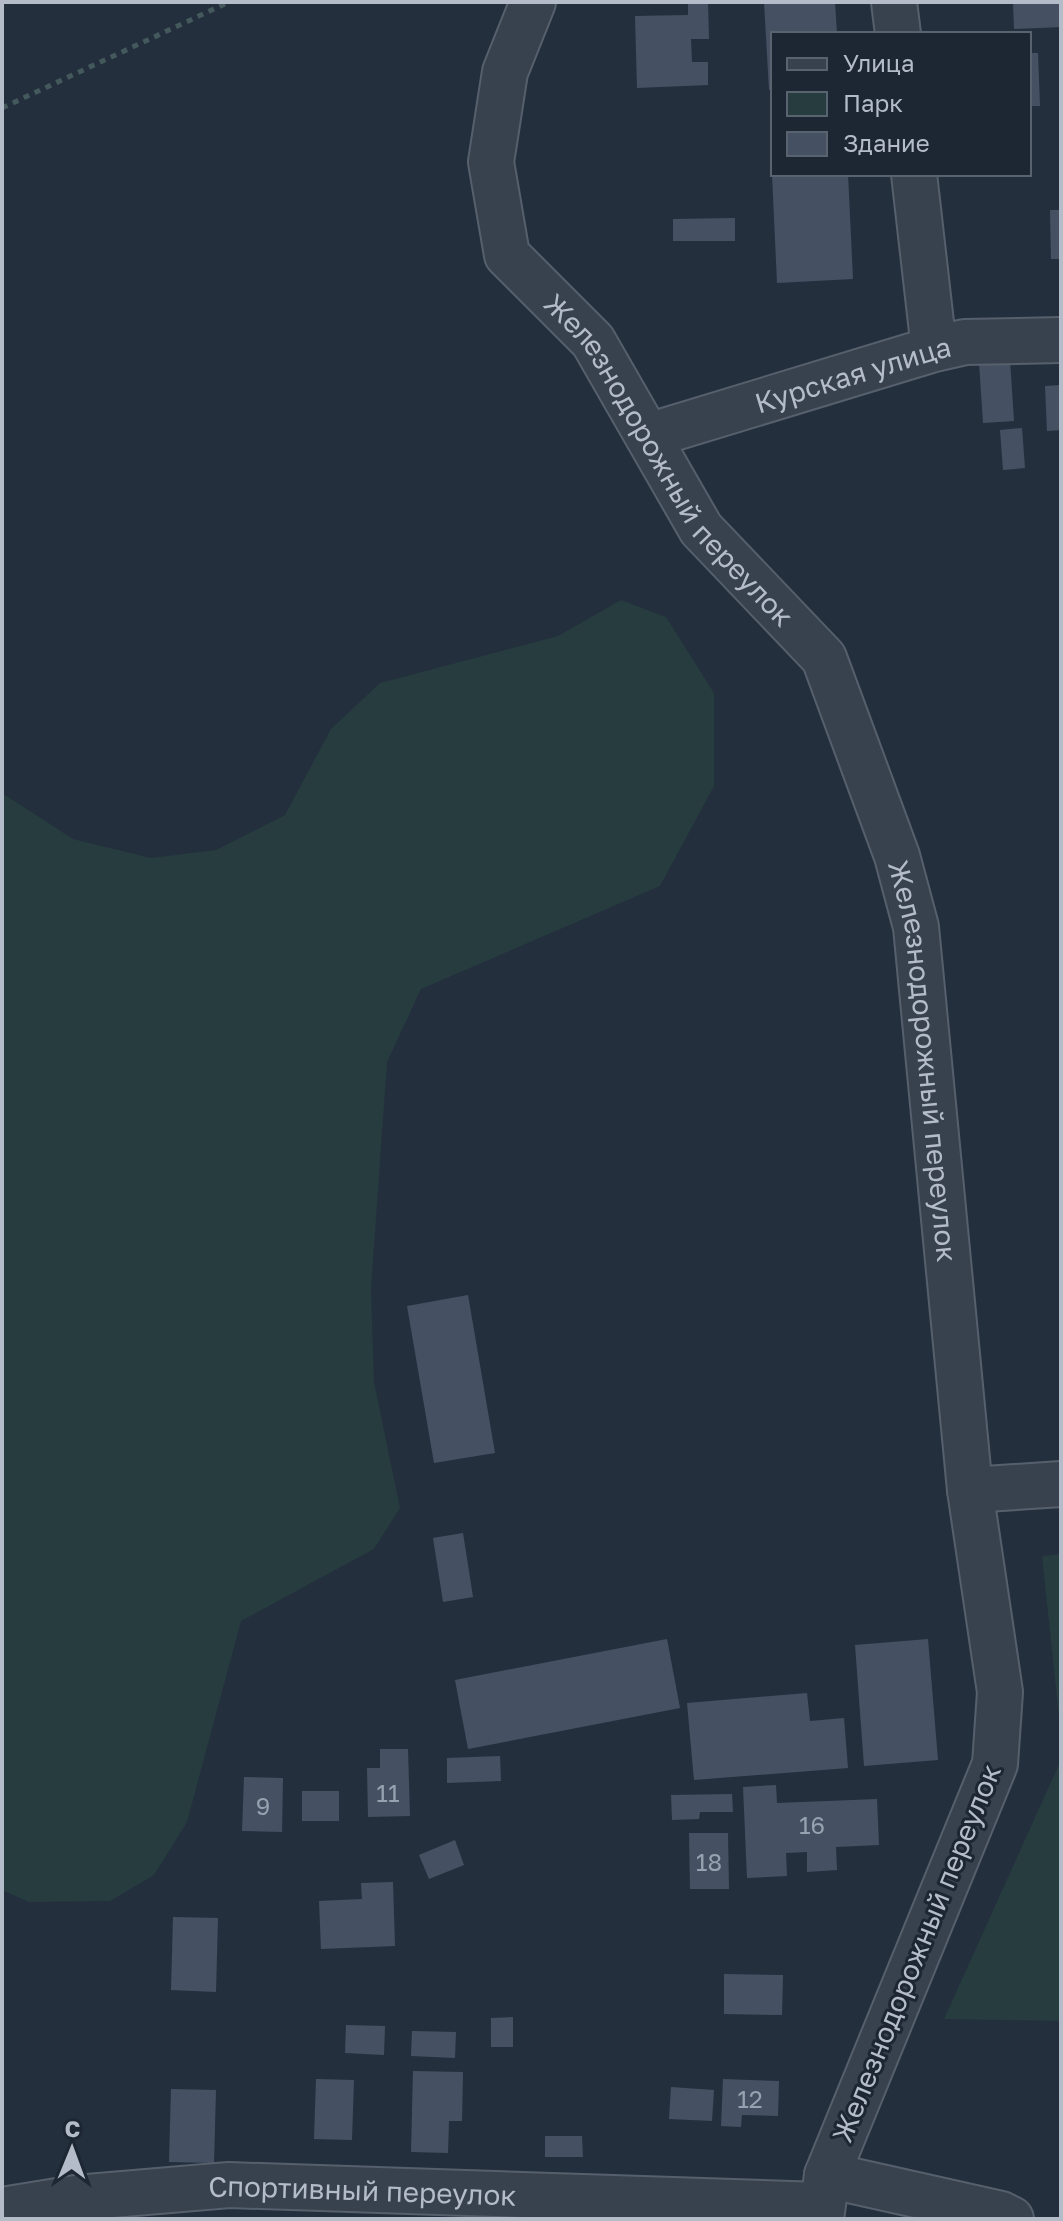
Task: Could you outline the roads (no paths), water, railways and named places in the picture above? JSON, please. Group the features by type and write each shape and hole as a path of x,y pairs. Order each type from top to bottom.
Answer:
{"street":[{"name":"Железнодорожный переулок","path":"533,2 505,72 491,162 507,255 593,341 701,529 824,658 897,856 916,927 970,1490 1000,1692 995,1764 823,2199"},
{"path":"894,2 898,32"},
{"path":"914,176 934,349"},
{"name":"Курская улица","path":"648,436 934,349 965,342 1061,340"},
{"path":"970,1490 1061,1484"},
{"name":"Спортивный переулок","path":"2,2210 76,2198 229,2185 823,2199 1001,2214 1011,2219"}]}
